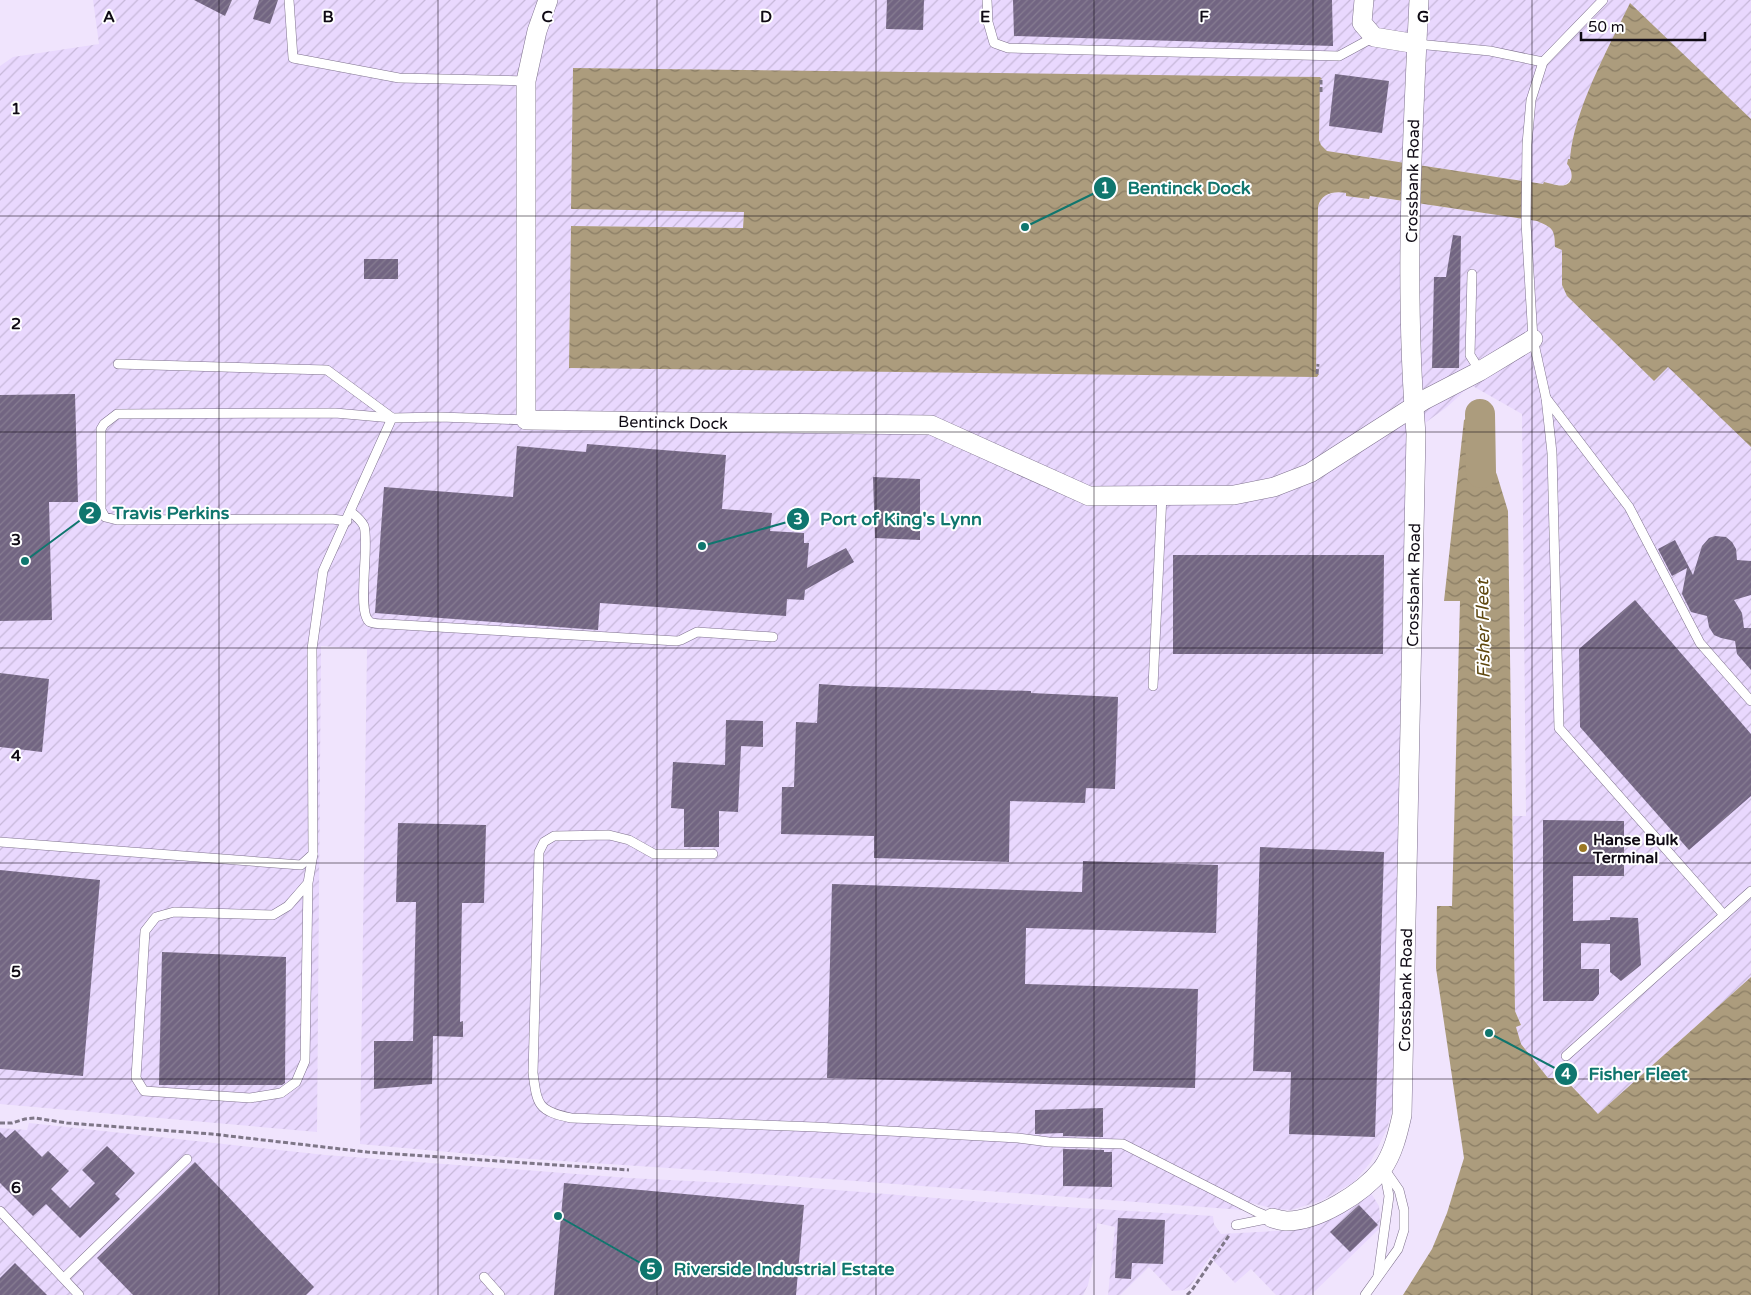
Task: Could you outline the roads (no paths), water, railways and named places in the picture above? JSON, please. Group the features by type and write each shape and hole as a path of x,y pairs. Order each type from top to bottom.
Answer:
{"street":[{"path":"526,420 526,81 537,31 548,0"},
{"path":"1364,0 1362,23 1374,37 1417,44"},
{"name":"Crossbank Road","path":"1272,1218 1286,1222 1312,1218 1354,1194 1371,1181 1383,1167 1398,1134 1402,1115 1416,444 1411,359 1411,207 1419,0"},
{"name":"Bentinck Dock","path":"526,420 931,425 1089,496 1234,496 1274,487 1310,473 1414,406 1480,371 1534,339"}],"lane":[{"path":"289,0 293,58 399,78 526,81"},
{"path":"987,0 988,22 994,43 1008,48 1339,56 1374,37"},
{"path":"1603,0 1543,62 1531,100 1527,144 1526,223 1534,339 1546,398 1552,453 1559,728 1724,915"},
{"path":"1417,44 1490,51 1543,62"},
{"path":"1472,274 1470,355 1480,371"},
{"path":"118,364 327,370 392,418"},
{"path":"1546,398 1629,507 1700,643 1751,701"},
{"path":"347,521 332,519 117,520 105,518 101,510 101,429 104,424 118,414 335,413 392,418 440,417 526,420"},
{"path":"308,883 288,906 273,915 174,912 156,918 145,931 136,1078 144,1091 250,1098 281,1093 296,1082 306,1061 308,883 313,854 312,649 323,571 392,418"},
{"path":"1153,686 1162,495"},
{"path":"351,512 358,517 365,532 363,606 366,617 370,622 676,641 696,632 772,637"},
{"path":"713,854 654,854 629,840 609,835 554,836 544,842 539,852 533,1073 536,1095 542,1106 552,1114 571,1118 1123,1144 1272,1218"},
{"path":"0,842 301,865 313,854"},
{"path":"1566,1056 1751,891"},
{"path":"64,1278 187,1159"},
{"path":"1365,1295 1398,1250 1404,1230 1404,1210 1399,1190 1383,1167"},
{"path":"1377,1280 1389,1196 1383,1167"},
{"path":"0,1211 79,1295"},
{"path":"1236,1225 1272,1218"},
{"path":"484,1277 500,1295"}],"water":[{"path":"1630,3 1751,119 1751,447 1668,367 1654,381 1567,296 1562,285 1562,250 1555,247 1553,232 1549,227 1537,221 1370,196 1369,199 1346,196 1346,193 1341,192 1325,196 1318,207 1316,374 1319,374 1317,377 569,368 571,226 743,228 744,212 571,209 573,68 1320,77 1322,79 1320,80 1319,140 1327,151 1543,184 1544,182 1563,185 1568,183 1571,178 1571,172 1567,164 1568,159 1570,159 1578,120 1585,100 1602,59"},
{"path":"1473,414 1497,475 1508,511 1515,1011 1521,1025 1516,1027 1521,1044 1548,1078 1558,1078 1561,1075 1598,1114 1751,977 1751,1295 1403,1295 1432,1249 1447,1213 1464,1158 1436,968 1437,906 1452,906 1460,601 1444,601 1464,420"}],"waterway":[{"name":"Fisher Fleet","path":"1480,414 1481,473"}],"place":[{"name":"Bentinck Dock","path":"1025,227"},
{"name":"Port of King's Lynn","path":"702,546"},
{"name":"Travis Perkins","path":"25,561"},
{"name":"Hanse Bulk Terminal","path":"1583,848"},
{"name":"Fisher Fleet","path":"1489,1033"},
{"name":"Riverside Industrial Estate","path":"558,1216"}]}
